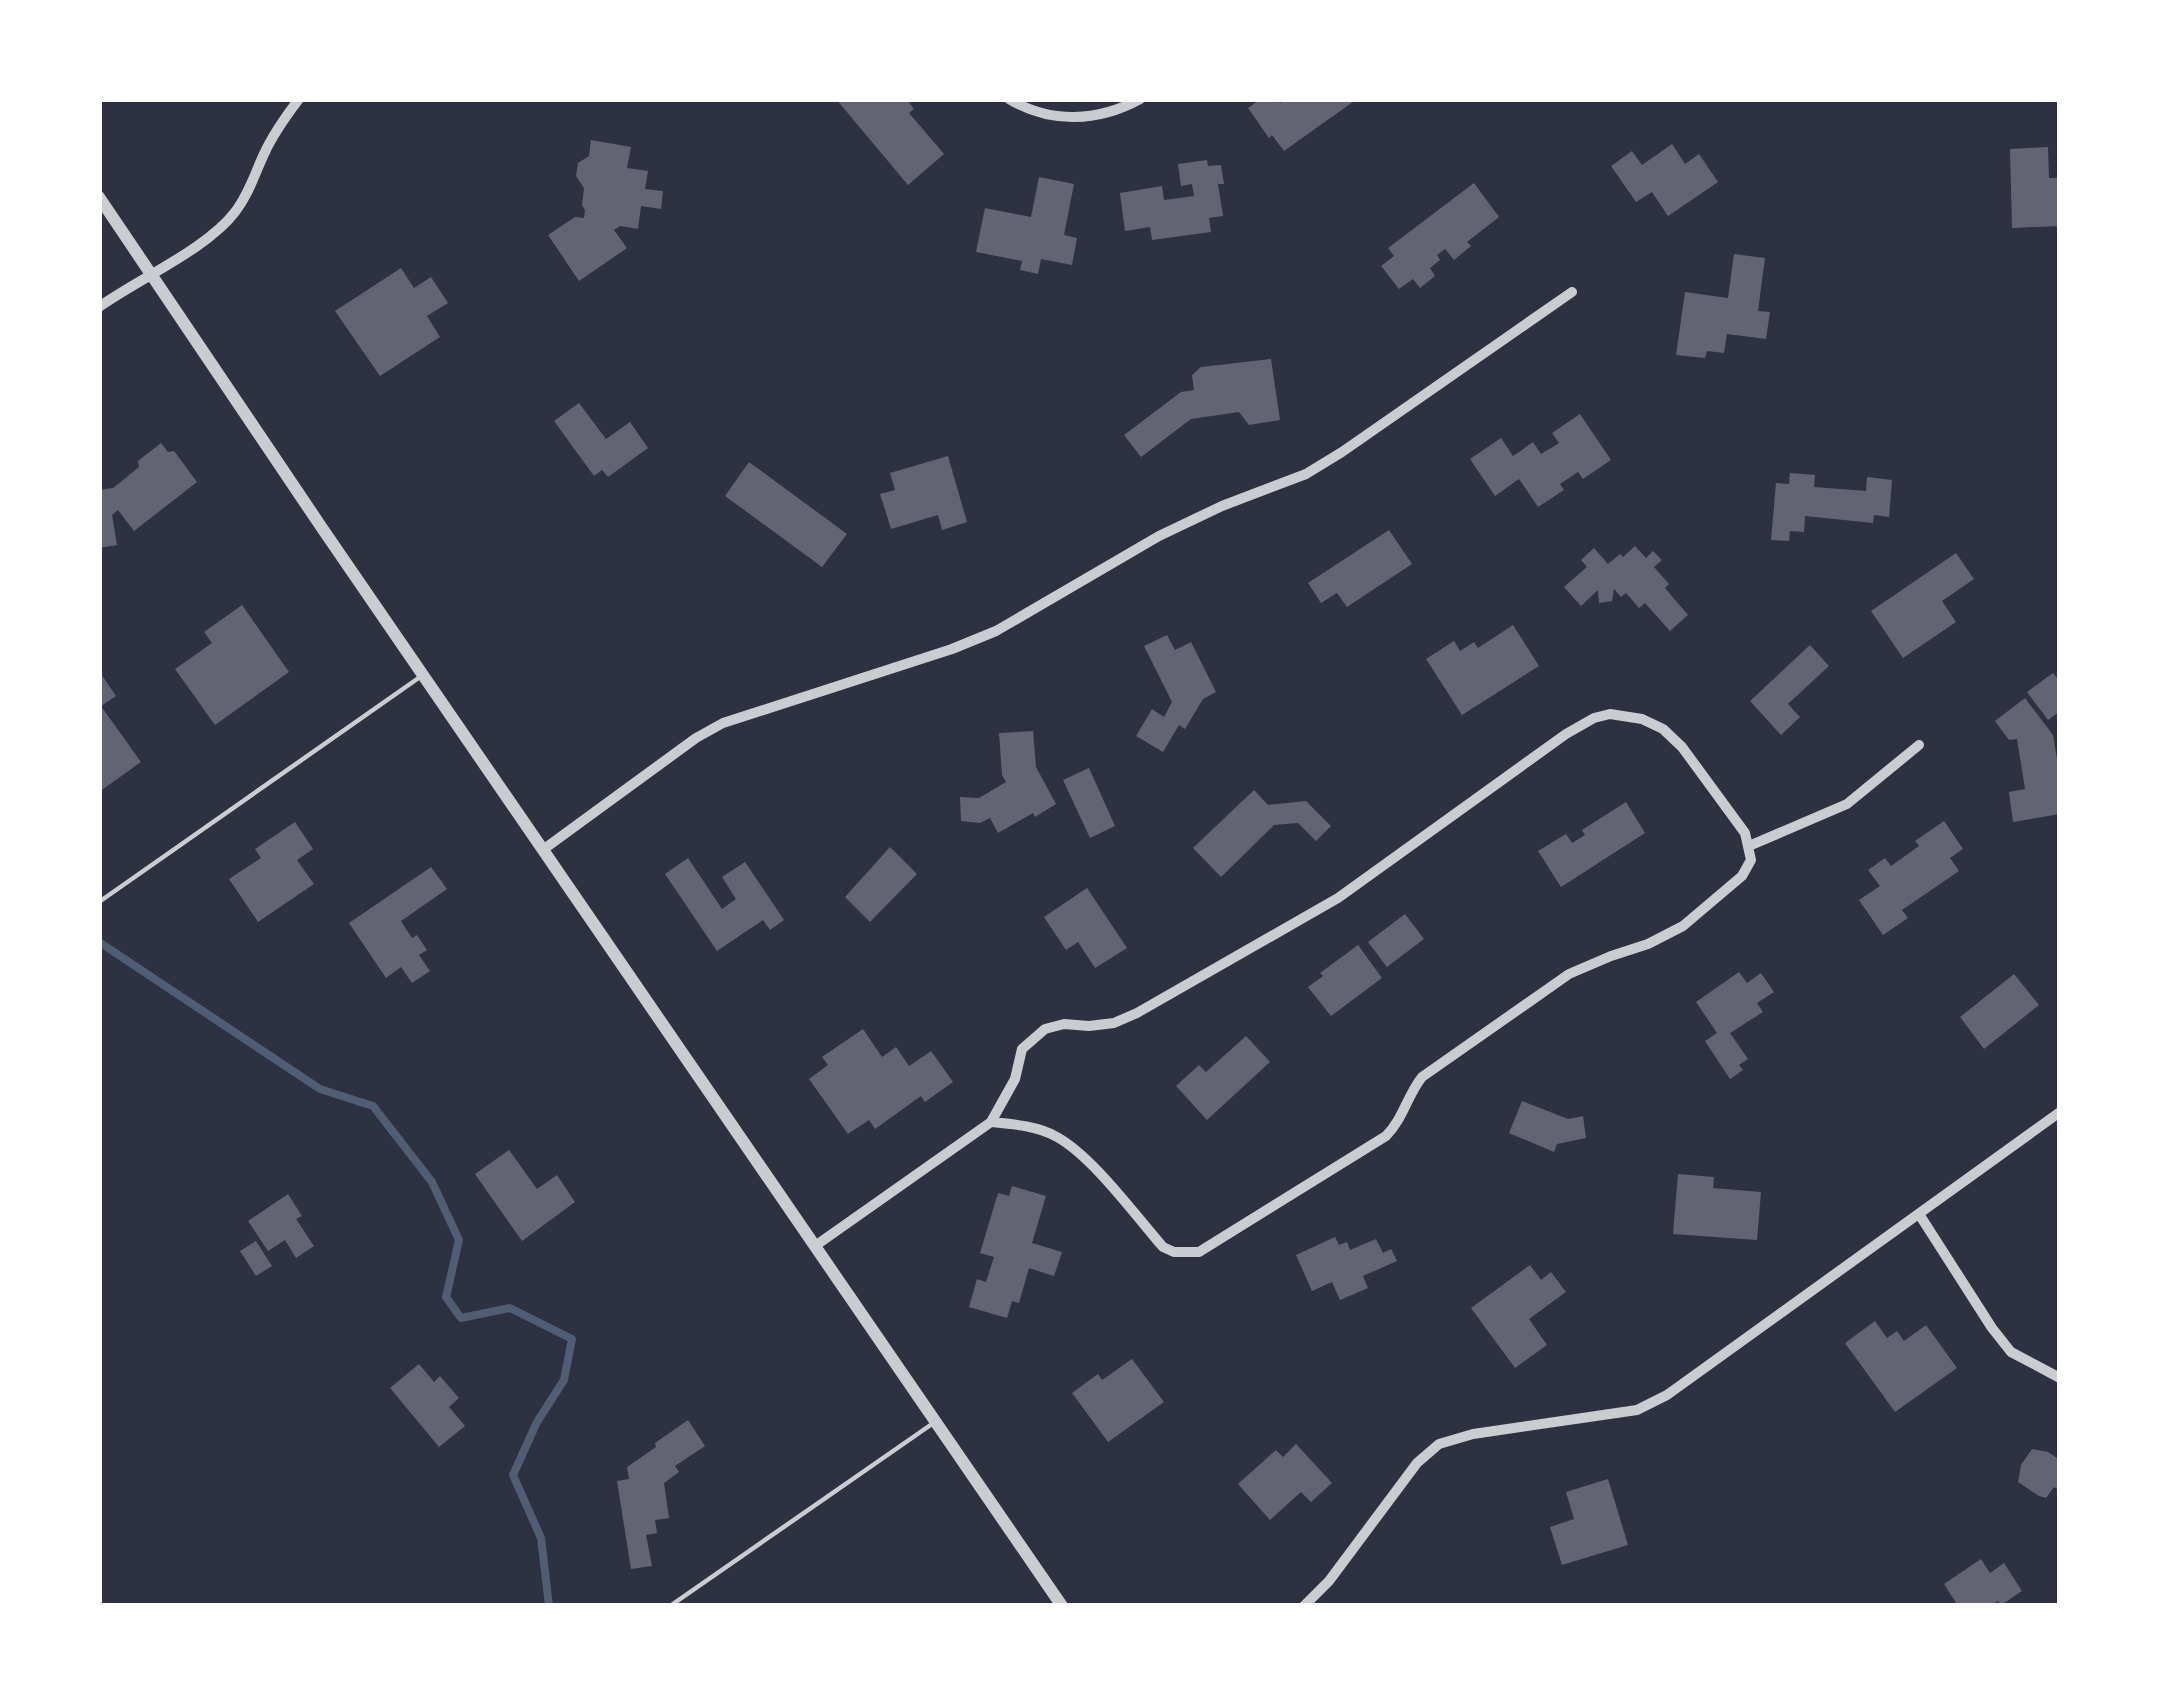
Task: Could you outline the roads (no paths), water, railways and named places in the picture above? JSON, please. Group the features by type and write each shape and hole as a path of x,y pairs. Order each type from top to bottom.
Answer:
{"street":[{"path":"99,307 153,275 234,214 266,150 299,99"},
{"path":"1009,99 1038,113 1070,118 1098,116 1139,99"},
{"path":"99,197 1062,1606"},
{"path":"544,849 723,723 996,631 1159,536 1306,474 1572,292"},
{"path":"815,1246 991,1122 1015,1079 1022,1049 1045,1029 1064,1024 1114,1024 1138,1013 1338,898 1594,718 1624,714 1663,729 1682,747 1745,833 1750,853 1742,876 1683,926 1568,974 1422,1077 1386,1136 1199,1252 1163,1247 1099,1174 1057,1137 991,1122"},
{"path":"1750,853 1847,804 1919,745"},
{"path":"1304,1606 1329,1581 1417,1463 1439,1444 1473,1434 1637,1410 1667,1395 2060,1112"},
{"path":"1918,1214 2011,1352 2060,1378"}],"lane":[{"path":"99,902 424,674"},
{"path":"670,1606 936,1422"}],"waterway":[{"path":"99,942 320,1089 373,1106 432,1182 459,1240 446,1297 461,1318 510,1308 572,1339 564,1380 537,1422 513,1475 541,1538 549,1606"}]}
